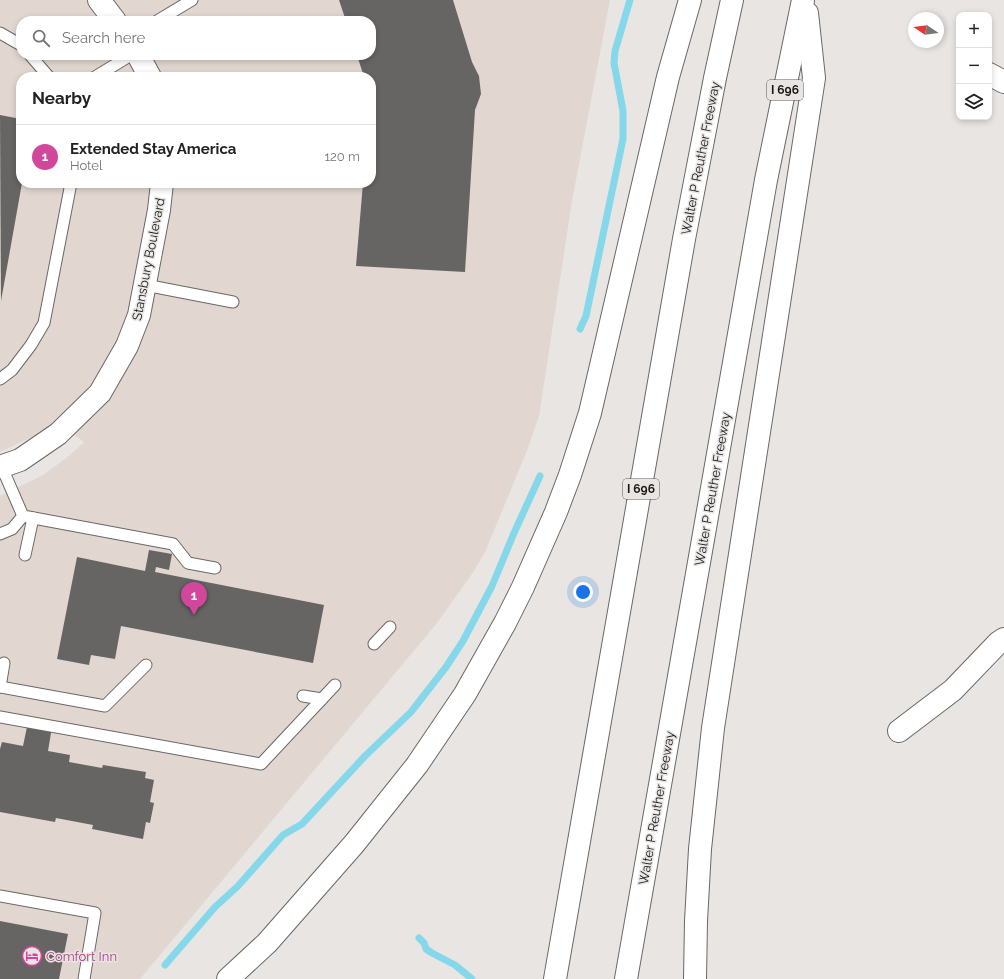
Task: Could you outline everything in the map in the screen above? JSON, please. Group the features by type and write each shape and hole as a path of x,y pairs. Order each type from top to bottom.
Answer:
{"main road":[{"path":"99,0 111,16"},
{"path":"228,979 267,943 354,844 417,765 465,694 505,623 523,587 559,505 590,413 667,85 690,0"},
{"name":"Walter P Reuther Freeway","path":"555,979 683,247 714,78 732,0"},
{"path":"695,979 696,921 700,849 713,728 814,78 804,0"},
{"name":"Walter P Reuther Freeway","path":"626,979 766,180 804,0"},
{"path":"141,60 147,72"},
{"path":"992,76 1004,82"},
{"name":"Stansbury Boulevard","path":"0,465 20,460 58,434 100,393 127,346 139,315 159,210 161,188"},
{"path":"899,731 953,690 998,643 1004,639"},
{"path":"634,979 636,922"}],"lane":[{"path":"165,16 192,0"},
{"path":"0,33 16,43"},
{"path":"34,60 44,72"},
{"path":"103,72 123,60"},
{"path":"0,379 12,370 31,345 44,323 70,188"},
{"path":"145,285 233,302"},
{"path":"0,465 28,517 25,555"},
{"path":"0,534 12,529 28,517 173,544 188,563 215,568"},
{"path":"374,644 390,628"},
{"path":"4,663 0,687 105,706 146,665"},
{"path":"0,717 261,764 336,685"},
{"path":"303,696 322,699"},
{"path":"0,896 95,913 84,979"}],"shaded area":[{"path":"0,0 610,0 572,201 539,416 528,448 486,550 474,571 437,623 140,979 0,979 0,496 43,475 69,456 84,442 55,422 32,437 0,452"}],"building":[{"path":"339,0 453,0 472,62 479,76 481,94 475,110 465,272 356,266 363,188 376,188 376,72 362,72 359,60 376,60 376,16 344,16"},
{"path":"0,115 16,118 16,188 21,188 1,301"},
{"path":"149,550 172,554 169,570 156,567 155,572 324,605 313,663 121,626 115,659 91,655 89,665 57,659 77,557 145,571"},
{"path":"28,722 52,727 48,751 70,755 69,762 102,768 103,765 146,772 145,778 154,780 150,802 154,803 150,823 146,822 143,839 92,829 93,825 56,818 55,822 0,812 0,749 2,742 23,746"},
{"name":"Comfort Inn","path":"0,921 68,934 59,979 0,979"}],"waterway":[{"path":"580,329 586,316 623,139 623,111 614,63 615,51 630,0"},
{"path":"165,965 215,907 238,886 283,835 302,824 365,756 411,712 446,667 463,641 492,586 540,476"},
{"path":"419,938 424,943 426,949 455,965 472,979"}],"place":[{"name":"Extended Stay America","path":"194,615"},
{"name":"Comfort Inn","path":"32,956"}]}
